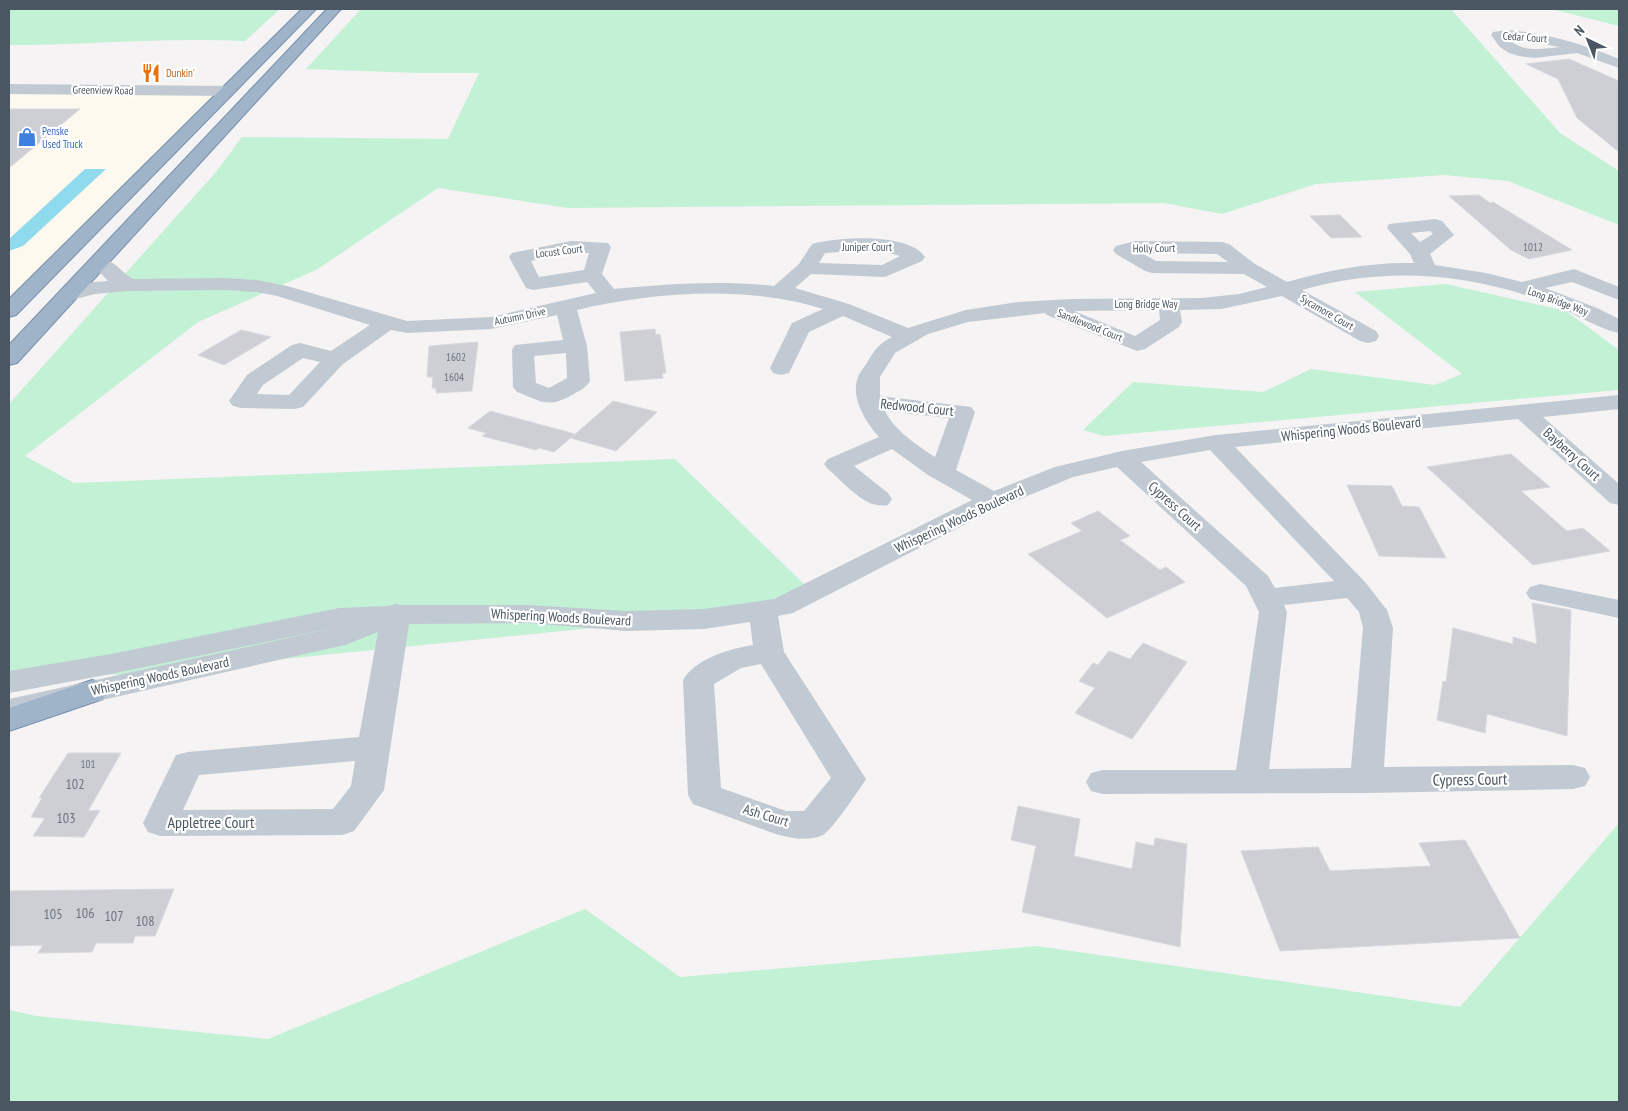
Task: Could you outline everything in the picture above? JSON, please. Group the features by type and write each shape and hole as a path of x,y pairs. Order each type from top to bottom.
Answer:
{"highway":[{"path":"9,311 309,9"},
{"path":"9,358 334,9"},
{"path":"9,720 92,691"}],"street":[{"path":"1579,48 1619,64"},
{"name":"Greenview Road","path":"9,89 227,91"},
{"name":"Holly Court","path":"1248,268 1152,268 1123,250 1135,247 1222,248 1248,268 1286,288"},
{"path":"1419,252 1428,271"},
{"path":"100,262 114,276 129,284"},
{"path":"779,292 806,268"},
{"name":"Long Bridge Way","path":"993,501 914,454 895,439 878,420 870,402 868,383 874,365 886,350 907,335 928,325 955,317 1044,306 1205,304 1238,300 1329,276 1362,270 1384,269 1428,271 1479,278 1520,288 1570,304 1619,327"},
{"path":"592,275 609,296"},
{"path":"1520,288 1574,275 1619,294"},
{"name":"Autumn Drive","path":"68,295 94,288 129,284 225,284 265,287 387,323 407,327 491,323 609,296 700,288 736,288 800,295 842,308 907,335"},
{"name":"Sycamore Court","path":"1286,288 1368,336"},
{"name":"Sandlewood Court","path":"1044,306 1136,344 1171,322 1168,304"},
{"path":"565,306 576,346"},
{"path":"781,368 800,328 842,308"},
{"path":"335,359 387,323"},
{"name":"Redwood Court","path":"870,402 963,412 942,471"},
{"path":"1607,403 1619,424"},
{"name":"Whispering Woods Boulevard","path":"9,682 111,664 339,617 396,613 528,614 627,622 704,619 763,611 783,606 993,501 1064,472 1122,458 1216,442 1607,403"},
{"name":"Bayberry Court","path":"1524,412 1619,497"},
{"path":"879,499 837,464 895,439"},
{"path":"1216,442 1355,588 1373,610 1378,628 1367,781"},
{"name":"Cypress Court","path":"1122,458 1258,582 1273,612 1251,782"},
{"path":"1266,598 1355,588"},
{"path":"1540,593 1619,609"},
{"name":"Ash Court","path":"763,611 769,652 849,779 814,825 785,824 705,795 698,680 732,659 769,652"},
{"name":"Whispering Woods Boulevard","path":"9,710 344,636 396,613"},
{"name":"Appletree Court","path":"374,748 188,764 160,823 342,822 367,790 374,748 396,613"},
{"name":"Cypress Court","path":"1103,782 1367,781 1573,777"}],"shaded area":[{"path":"9,89 227,91 9,311"}],"green space":[{"path":"9,9 280,9 245,41 186,40 9,45"},
{"path":"361,9 1451,9 1560,133 1619,171 1619,225 1508,181 1444,175 1316,184 1222,214 1164,203 568,208 438,188 316,270 198,322 25,456 74,483 675,459 807,587 731,614 126,675 9,672 9,404 216,172 242,137 448,139 479,73 306,69"},
{"path":"1551,9 1619,9 1619,26"},
{"path":"1446,284 1566,311 1619,350 1619,390 1104,436 1083,430 1133,382 1263,392 1311,369 1435,385 1462,374 1355,292"},
{"path":"1619,823 1619,1102 9,1102 9,1010 36,1016 268,1039 585,909 680,977 1037,946 1460,1007"}],"water":[{"path":"85,169 106,169 23,246 9,251 9,239"}],"building":[{"path":"1569,59 1619,81 1619,152 1577,118 1558,79 1526,64"},
{"name":"Penske Used Truck","path":"9,109 80,109 9,168"},
{"path":"1479,195 1572,250 1529,259 1511,250 1449,196"},
{"path":"1340,215 1362,237 1331,238 1310,216"},
{"path":"655,329 656,335 660,334 666,373 662,373 663,378 625,381 620,332"},
{"path":"241,330 271,337 224,365 198,355"},
{"path":"478,342 472,391 436,393 436,388 432,388 433,377 427,377 429,346"},
{"path":"613,401 657,412 616,451 571,438"},
{"path":"490,411 575,434 554,452 539,448 536,450 482,436 486,433 468,428"},
{"path":"1511,454 1550,487 1521,491 1567,531 1583,528 1610,551 1533,565 1427,467"},
{"path":"1347,485 1392,486 1402,506 1419,507 1446,558 1379,556"},
{"path":"1098,511 1130,536 1120,540 1160,570 1166,567 1185,582 1107,618 1028,554 1082,531 1071,523"},
{"path":"1532,603 1571,610 1567,736 1487,714 1485,733 1437,720 1443,681 1446,682 1453,628 1513,644 1513,637 1537,644"},
{"path":"1143,643 1187,662 1132,739 1075,713 1095,688 1079,681 1093,663 1098,665 1109,651 1130,659"},
{"path":"68,753 121,753 88,811 100,810 84,837 33,836 45,818 31,817 42,798 39,798"},
{"path":"1018,806 1080,819 1074,856 1132,869 1136,842 1154,846 1155,838 1187,844 1180,947 1022,912 1036,846 1011,840"},
{"path":"1465,840 1520,938 1280,951 1241,851 1318,847 1330,871 1431,866 1419,843"},
{"path":"174,889 155,936 135,936 133,943 96,943 92,952 38,953 43,945 9,946 9,891"}],"place":[{"name":"Dunkin'","path":"151,73"},
{"name":"Penske Used Truck","path":"27,137"}]}
